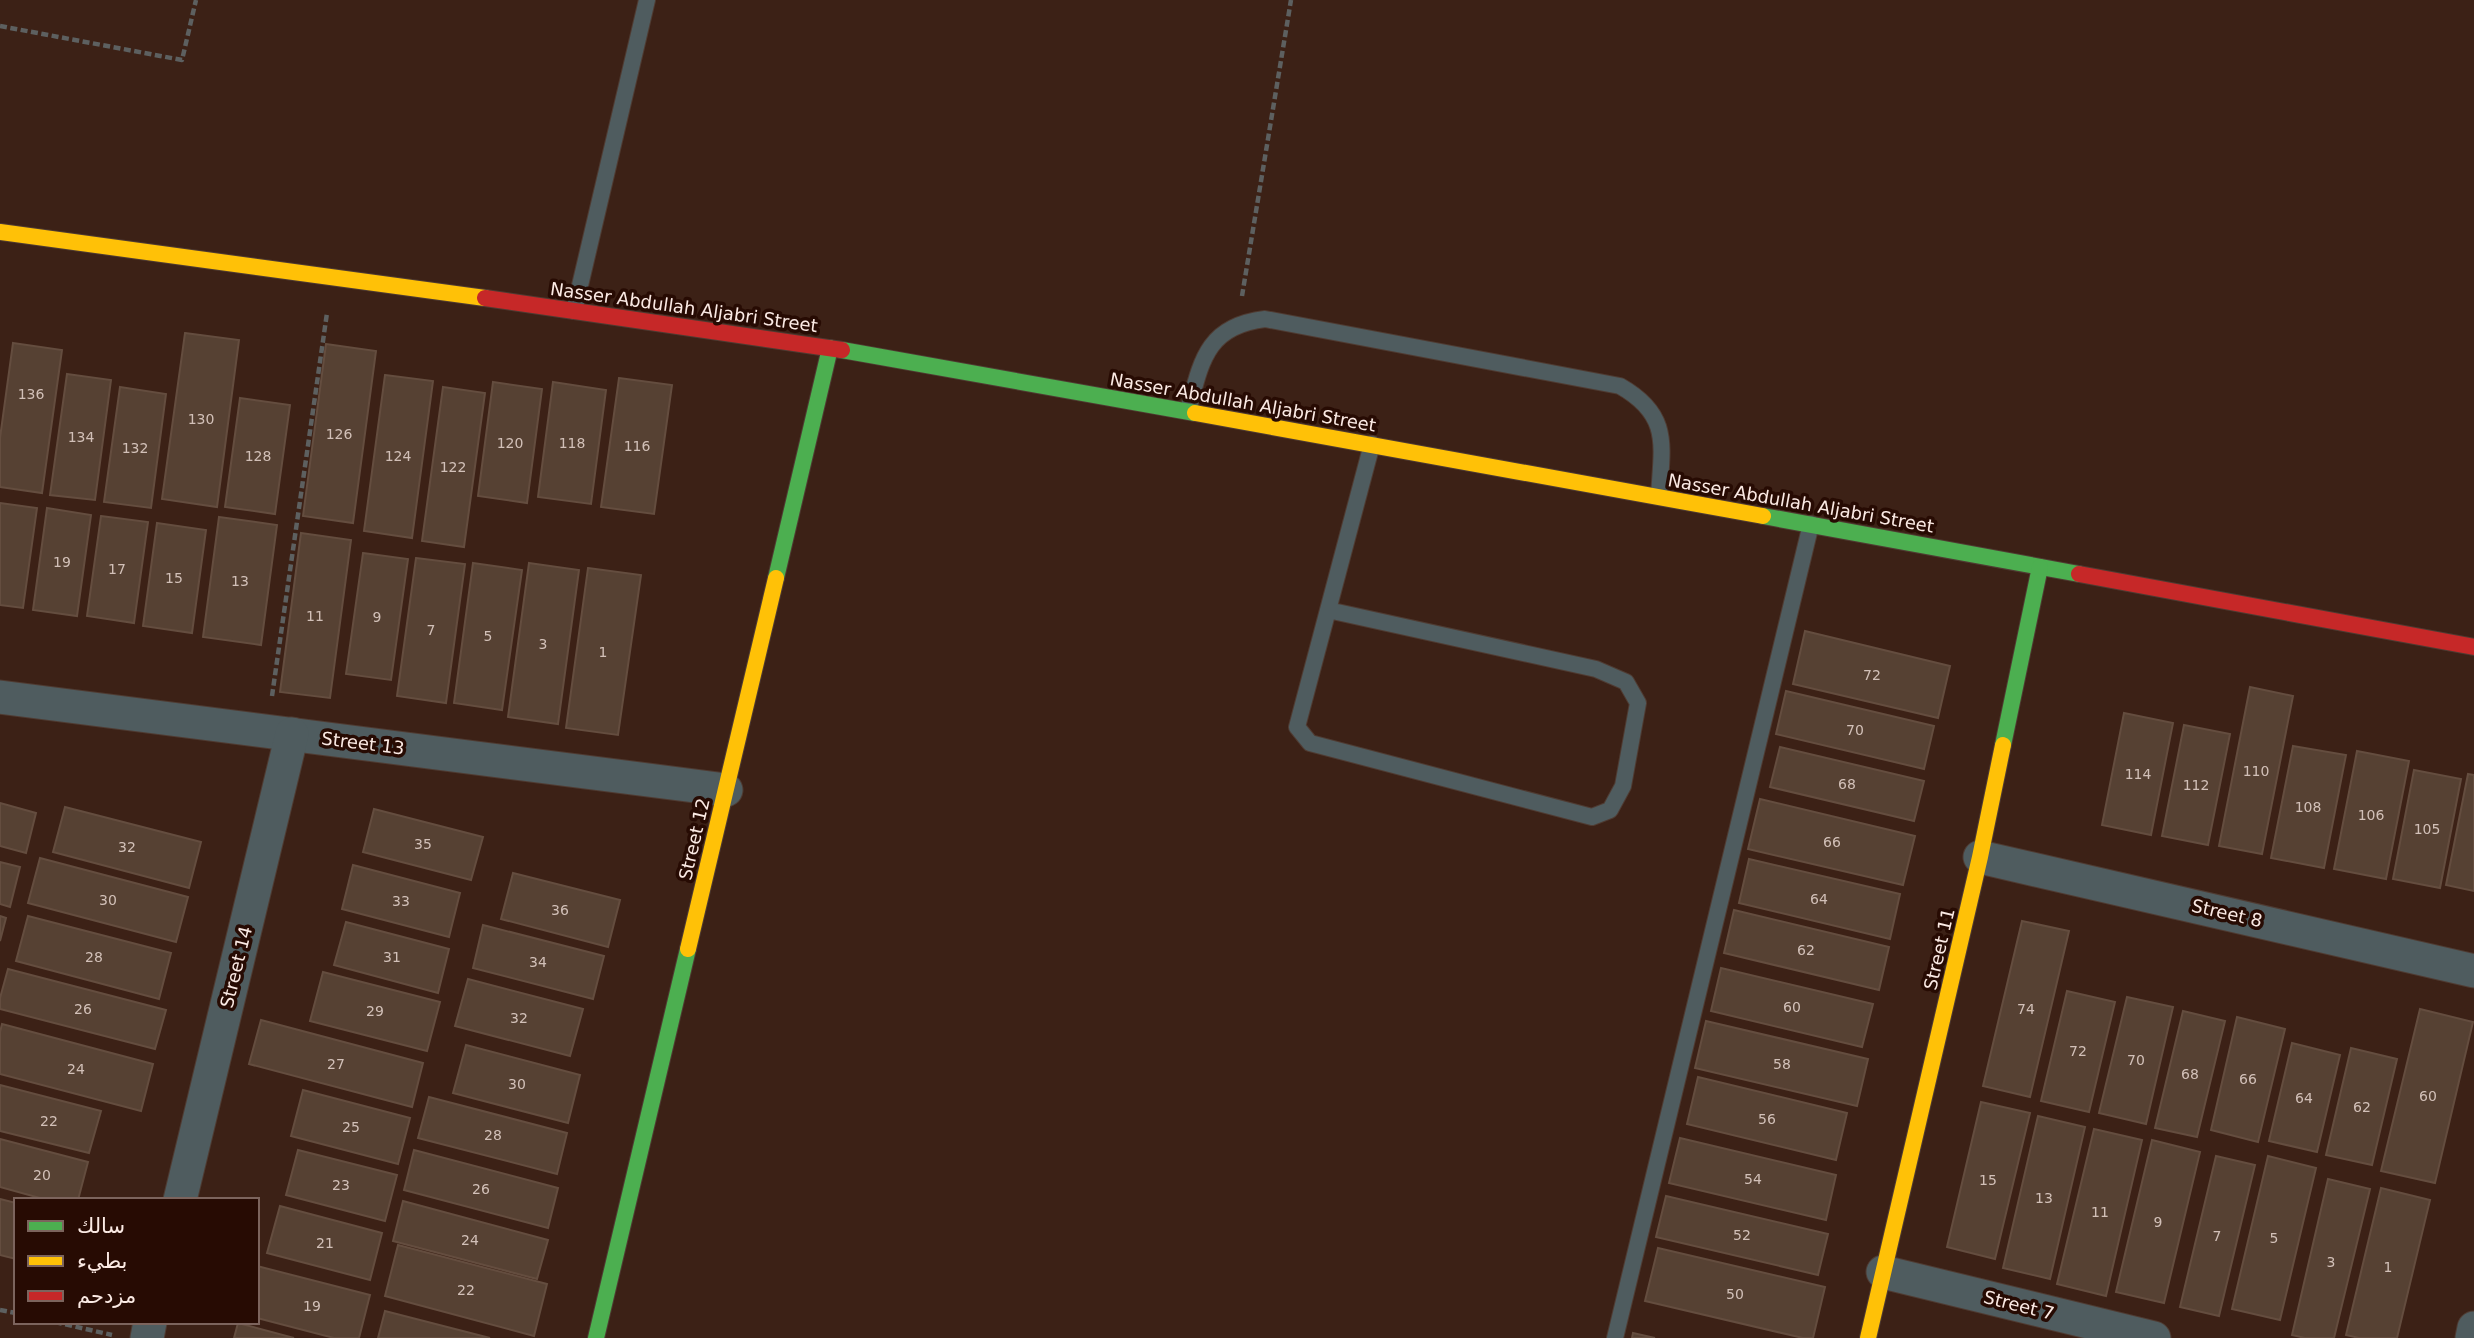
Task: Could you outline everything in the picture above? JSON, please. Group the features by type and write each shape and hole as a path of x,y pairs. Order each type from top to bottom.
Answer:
{"street":[{"name":"Nasser Abdullah Aljabri Street","path":"0,232 332,276 830,348 1659,496 2474,646"},
{"name":"Street 12","path":"596,1338 830,348"},
{"name":"Street 11","path":"1868,1338 1980,857 2040,566"},
{"name":"Street 13","path":"0,697 726,790"},
{"name":"Street 14","path":"180,1198 279,733"},
{"name":"Street 8","path":"1980,857 2474,971"},
{"name":"Street 7","path":"1883,1272 2154,1338"},
{"path":"2472,1338 2474,1328"}],"lane":[{"path":"574,311 646,0"},
{"path":"1188,411 1201,362 1210,346 1237,325 1265,319 1620,386 1645,403 1659,429 1662,438 1659,496"},
{"path":"1328,610 1596,669 1626,682 1638,704 1623,786 1610,810 1592,817 1310,743 1297,727 1328,610 1372,444"},
{"path":"1615,1338 1811,524"}],"path":[{"path":"0,26 182,60 196,0"},
{"path":"1237,325 1291,0"},
{"path":"279,733 332,276"},
{"path":"64,1324 124,1338"}],"building":[{"path":"185,333 239,340 217,507 162,499"},
{"path":"13,343 62,350 42,493 0,487 0,438"},
{"path":"326,344 376,351 353,523 303,516"},
{"path":"67,374 111,380 95,500 50,495"},
{"path":"385,375 433,381 412,538 364,531"},
{"path":"619,378 672,385 654,514 601,507"},
{"path":"493,382 542,389 527,503 478,496"},
{"path":"553,382 606,390 591,504 538,497"},
{"path":"120,387 166,394 151,508 104,502"},
{"path":"443,387 485,393 464,547 422,541"},
{"path":"240,398 290,405 275,514 225,507"},
{"path":"0,503 37,508 23,608 0,605"},
{"path":"47,508 91,515 77,616 33,610"},
{"path":"101,516 148,522 134,623 87,616"},
{"path":"219,517 277,525 261,645 203,637"},
{"path":"157,523 206,530 192,633 143,626"},
{"path":"301,533 351,540 330,698 280,692"},
{"path":"363,553 408,559 391,680 346,674"},
{"path":"416,558 465,564 446,703 397,696"},
{"path":"473,563 522,570 502,710 454,703"},
{"path":"529,563 579,570 558,724 508,717"},
{"path":"588,568 641,575 618,735 566,728"},
{"path":"1805,631 1950,666 1938,718 1793,684"},
{"path":"2250,687 2293,696 2262,854 2219,846"},
{"path":"1786,691 1934,726 1924,769 1776,734"},
{"path":"2124,713 2173,723 2151,835 2102,825"},
{"path":"2184,725 2230,734 2208,845 2162,836"},
{"path":"2293,746 2346,755 2324,868 2271,858"},
{"path":"1780,747 1924,781 1914,821 1770,787"},
{"path":"2357,751 2409,761 2386,879 2334,869"},
{"path":"2414,770 2461,779 2440,888 2393,879"},
{"path":"2468,774 2474,775 2474,891 2446,885"},
{"path":"1760,799 1915,836 1903,885 1748,849"},
{"path":"0,803 36,813 26,853 0,846"},
{"path":"65,807 201,842 189,888 53,852"},
{"path":"374,809 483,837 471,880 363,852"},
{"path":"40,858 188,897 176,942 28,903"},
{"path":"1749,859 1900,894 1890,939 1739,903"},
{"path":"0,862 20,867 10,907 0,904"},
{"path":"353,865 460,893 449,937 342,909"},
{"path":"513,873 620,900 608,947 501,919"},
{"path":"1734,910 1889,947 1879,990 1724,953"},
{"path":"0,916 6,918 0,941"},
{"path":"28,916 171,953 159,999 16,961"},
{"path":"2022,921 2069,931 2030,1097 1983,1086"},
{"path":"346,922 449,949 438,993 334,965"},
{"path":"483,925 604,956 593,999 473,968"},
{"path":"1721,968 1873,1004 1862,1047 1711,1011"},
{"path":"8,969 166,1010 155,1049 0,1009 0,998"},
{"path":"323,972 440,1002 427,1051 310,1021"},
{"path":"468,979 583,1009 570,1056 455,1026"},
{"path":"2067,991 2115,1002 2089,1112 2041,1101"},
{"path":"2127,997 2173,1007 2146,1124 2099,1113"},
{"path":"2420,1009 2473,1022 2435,1183 2381,1171"},
{"path":"2183,1011 2225,1021 2197,1137 2155,1128"},
{"path":"2237,1017 2285,1029 2258,1142 2211,1130"},
{"path":"261,1020 423,1063 412,1107 249,1064"},
{"path":"1706,1021 1868,1059 1857,1106 1695,1068"},
{"path":"2,1024 153,1064 141,1111 0,1074"},
{"path":"2292,1043 2340,1055 2317,1152 2269,1141"},
{"path":"466,1045 580,1075 568,1123 453,1093"},
{"path":"2351,1048 2397,1059 2372,1165 2326,1155"},
{"path":"1698,1077 1847,1113 1836,1160 1687,1124"},
{"path":"0,1085 101,1111 89,1153 0,1131"},
{"path":"303,1090 410,1118 398,1164 291,1136"},
{"path":"429,1097 567,1133 557,1174 418,1138"},
{"path":"1981,1102 2030,1113 1995,1259 1947,1247"},
{"path":"2038,1116 2085,1127 2050,1279 2003,1268"},
{"path":"2094,1129 2142,1140 2106,1296 2057,1284"},
{"path":"1680,1138 1836,1175 1826,1220 1669,1183"},
{"path":"0,1139 88,1162 79,1198 40,1198 0,1187"},
{"path":"2152,1140 2200,1152 2164,1303 2116,1292"},
{"path":"298,1150 397,1175 385,1221 286,1195"},
{"path":"414,1150 558,1188 548,1228 404,1190"},
{"path":"2216,1156 2255,1165 2219,1316 2180,1307"},
{"path":"2268,1156 2316,1168 2280,1320 2232,1309"},
{"path":"2328,1179 2370,1189 2334,1338 2305,1338 2292,1335"},
{"path":"2381,1188 2430,1200 2397,1338 2359,1338 2346,1335"},
{"path":"1666,1196 1828,1234 1818,1275 1656,1237"},
{"path":"0,1199 14,1202 14,1258 0,1255"},
{"path":"403,1201 548,1240 537,1279 393,1241"},
{"path":"280,1206 382,1233 370,1280 267,1253"},
{"path":"398,1245 547,1284 534,1336 385,1296"},
{"path":"1658,1248 1825,1287 1813,1338 1803,1338 1645,1301"},
{"path":"259,1267 370,1295 359,1338 334,1338 259,1319"},
{"path":"385,1311 490,1338 378,1338"},
{"path":"238,1324 242,1324 294,1338 234,1338"},
{"path":"1633,1333 1655,1338 1632,1338"}],"traffic: fast":[{"path":"776,578 830,348"},
{"path":"842,350 1195,413"},
{"path":"1763,516 2079,574"},
{"path":"2003,745 2040,567"},
{"path":"596,1338 688,949"}],"traffic: slow":[{"path":"0,232 485,298"},
{"path":"1195,413 1763,516"},
{"path":"688,949 776,578"},
{"path":"1868,1338 1980,857 2003,745"}],"traffic: jam":[{"path":"485,298 842,350"},
{"path":"2079,574 2474,647"}]}
